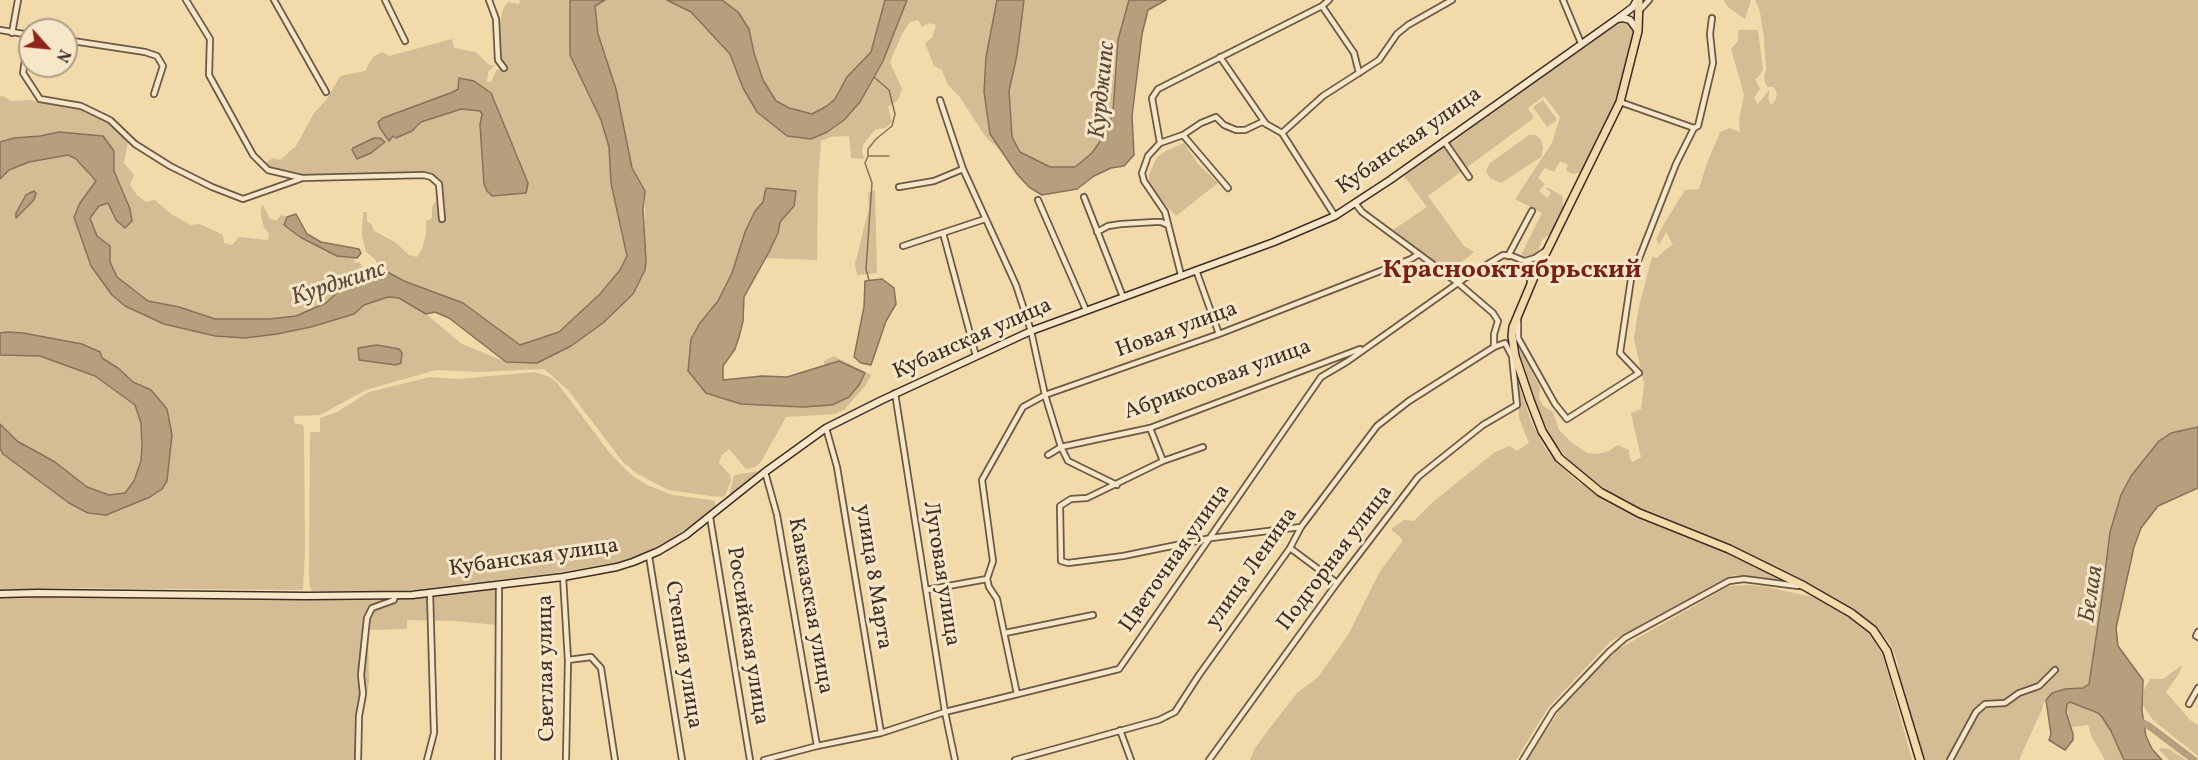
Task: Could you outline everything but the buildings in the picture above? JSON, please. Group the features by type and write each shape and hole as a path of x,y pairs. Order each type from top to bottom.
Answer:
{"main road":[{"path":"1638,0 1638,31 1620,102 1528,290 1512,336 1515,356 1542,431 1554,451 1569,468 1620,504 1719,544 1804,586 1862,621 1881,640 1887,651 1920,760"},
{"path":"1617,19 1633,7 1638,0"},
{"path":"1617,19 1639,11"},
{"name":"Кубанская улица","path":"0,594 395,595 563,577 617,567 649,556 686,535 765,472 826,429 895,393 1031,331 1274,242 1335,216 1617,19"},
{"path":"1617,19 1629,20 1638,31"}],"street":[{"path":"12,33 18,0"},
{"path":"186,0 210,39 209,75 253,155 268,171 302,178 424,175 431,177 439,184 442,219"},
{"path":"274,0 326,93"},
{"path":"385,0 405,41"},
{"path":"489,0 495,19 498,60 504,68"},
{"path":"1160,144 1152,98 1158,89 1322,6 1329,0"},
{"path":"1282,133 1323,96 1379,60 1397,34 1408,25 1452,0"},
{"path":"1563,0 1581,43"},
{"path":"1639,11 1649,0"},
{"path":"1322,6 1354,53 1359,73"},
{"path":"1518,316 1518,338 1555,404 1567,419 1639,373 1620,353 1631,279 1648,230 1694,128 1698,126 1713,63 1710,34 1712,18"},
{"path":"0,30 18,34"},
{"path":"78,42 157,56 163,66 154,94"},
{"path":"1220,57 1266,124"},
{"path":"26,78 40,99 81,106 110,120 135,144 170,166 212,187 243,199 302,178"},
{"path":"940,100 963,169 1016,285 1031,331 1045,395 1061,447 1068,460 1117,485"},
{"path":"1620,102 1694,128"},
{"path":"1181,275 1161,203 1144,180 1142,173 1148,156 1160,144 1172,141 1201,123 1216,117 1224,125 1236,130 1245,130 1262,122 1282,133 1335,216"},
{"path":"1183,135 1228,188"},
{"path":"1444,141 1469,177"},
{"path":"899,187 934,181 963,169"},
{"path":"1084,197 1123,297"},
{"path":"1038,200 1086,310"},
{"path":"1355,203 1362,212 1493,313 1498,321 1494,334 1494,347"},
{"path":"1532,211 1508,256 1539,267"},
{"path":"903,246 986,219"},
{"path":"1097,232 1108,226 1128,223 1161,222 1168,225"},
{"path":"943,233 975,356"},
{"path":"1525,261 1539,256 1549,246"},
{"name":"Новая улица","path":"987,579 993,561 982,480 1023,407 1045,395 1219,334 1412,259 1419,254"},
{"name":"Цветочная улица","path":"764,760 881,733 945,712 1119,669 1322,377 1458,284 1503,255 1508,256"},
{"path":"1525,261 1530,270 1528,290"},
{"path":"1196,270 1219,334"},
{"name":"Подгорная улица","path":"1209,760 1337,583 1418,477 1484,425 1517,405 1512,356 1505,344 1494,347"},
{"name":"Абрикосовая улица","path":"1048,455 1061,447 1150,428 1365,347"},
{"name":"улица Ленина","path":"1015,760 1158,720 1175,712 1290,548 1301,527 1377,426 1409,401 1494,347"},
{"name":"Луговая улица","path":"895,393 945,712 955,760"},
{"path":"1150,428 1163,462"},
{"name":"улица 8 Марта","path":"826,429 837,466 881,733"},
{"path":"1203,447 1163,462 1087,498 1071,499 1060,506 1061,561 1124,556 1211,538 1301,527"},
{"name":"Кавказская улица","path":"765,472 777,515 817,746"},
{"name":"Российская улица","path":"710,517 750,760"},
{"path":"1290,548 1337,583"},
{"name":"Степная улица","path":"649,556 682,760"},
{"name":"Светлая улица","path":"563,577 568,660 566,760"},
{"path":"926,590 987,579 988,587 996,599 1005,633 1017,694"},
{"path":"1523,760 1554,711 1609,651 1625,638 1729,581 1754,580 1804,586"},
{"path":"498,760 499,585"},
{"path":"427,760 434,733 430,592"},
{"path":"358,760 359,716 363,693 361,675 367,618 372,608 394,600 395,595"},
{"path":"1005,633 1093,615"},
{"path":"568,660 591,657 601,668 615,760"},
{"path":"1950,760 1977,712 1985,704 2005,704 2019,693 2039,686 2055,670"},
{"path":"2189,704 2198,688"},
{"path":"1120,730 1131,760"}],"shaded area":[{"path":"520,0 570,0 570,55 601,120 609,147 611,183 627,256 620,270 600,294 559,332 520,345 463,303 404,281 378,267 375,259 366,252 362,236 363,212 367,212 367,221 374,231 395,242 409,255 417,257 426,234 426,221 432,218 432,206 439,198 441,184 437,179 424,173 303,176 269,169 264,164 273,158 280,160 296,146 314,113 327,99 340,76 365,71 373,57 382,52 389,56 452,39 454,48 476,52 489,65 495,65 488,72 487,82 491,82 497,69 504,71 506,66 500,57 499,40 499,24 504,7 508,2 519,4","holes":["459,86 491,93 503,126 519,158 525,193 492,196 484,184 482,114 480,111 461,109 421,122 418,127 393,136 383,118 453,92"]},
{"name":"Курджипс","path":"570,0 605,0 595,6 598,34 616,89 632,168 645,191 643,209 646,262 645,270 633,294 603,323 571,346 537,363 506,362 449,318 435,312 426,314 399,298 388,297 364,305 354,314 311,327 245,338 215,336 164,324 125,306 112,295 91,266 74,217 80,203 96,181 76,159 68,155 29,162 9,170 0,179 0,142 59,132 103,136 114,151 114,171 130,209 132,221 125,228 116,220 108,203 99,206 90,218 97,236 110,246 110,262 117,277 148,301 179,307 215,319 269,319 296,316 326,303 349,281 364,271 378,267 404,281 463,303 520,345 559,332 600,294 620,270 627,256 611,183 609,147 601,120 570,55"},
{"path":"605,0 667,0 691,12 730,54 743,88 757,112 787,136 811,139 827,132 844,120 860,102 883,61 907,0 997,0 986,57 990,134 1002,152 985,136 959,96 948,85 942,70 934,66 925,43 932,38 936,25 930,23 922,27 918,20 910,22 890,62 902,89 898,100 888,107 892,122 886,128 874,131 863,145 864,159 851,158 849,136 831,137 821,141 817,260 765,258 780,222 794,206 766,189 763,202 754,211 745,232 732,273 718,301 700,323 689,371 741,404 803,407 839,361 824,365 824,361 834,356 871,375 866,385 844,410 835,414 786,417 761,462 755,467 746,469 729,449 721,456 719,463 730,475 731,480 726,494 724,497 710,496 668,490 636,473 623,462 568,390 544,369 478,372 436,370 366,390 320,415 294,416 294,423 303,425 304,432 303,590 57,588 0,590 0,448 3,454 38,479 106,515 150,497 140,384 133,382 118,368 102,358 59,339 23,333 0,333 0,179 9,170 29,162 68,155 83,166 90,177 97,181 77,227 91,266 125,306 164,323 215,336 245,338 311,327 354,314 364,305 388,297 399,298 426,314 462,344 506,362 520,362 589,332 603,323 633,294 645,270 645,192 632,168 619,104 598,34 595,6"},
{"path":"667,0 722,0 738,12 749,29 763,80 776,101 789,108 812,114 835,99 847,77 871,52 885,0 907,0 883,61 860,102 844,120 827,132 811,139 787,136 757,112 743,88 730,54 691,12"},
{"path":"722,0 885,0 871,52 847,77 835,99 812,114 789,108 776,101 763,80 749,29 738,12"},
{"name":"Курджипс","path":"997,0 1024,0 1017,55 1009,91 1012,137 1020,152 1050,167 1075,167 1092,153 1107,131 1113,111 1118,40 1129,0 1166,0 1148,10 1142,34 1132,116 1134,155 1124,166 1111,168 1094,176 1077,189 1042,195 1029,187 1017,174 990,134 984,92 986,57"},
{"path":"1024,0 1129,0 1118,40 1113,111 1107,131 1092,153 1075,167 1050,167 1020,152 1012,137 1009,91 1017,55"},
{"path":"1723,0 1751,0 1745,19 1729,8"},
{"path":"1755,0 2198,0 2198,427 2171,433 2155,446 2126,484 2110,532 2089,684 2083,688 2065,689 2049,695 2019,760 1924,760 1899,677 1898,663 1890,643 1870,622 1831,596 1773,566 1631,505 1595,482 1571,463 1552,439 1528,388 1521,364 1519,345 1540,388 1539,398 1543,406 1553,412 1559,430 1571,442 1587,453 1607,452 1618,445 1629,450 1630,459 1633,462 1641,457 1631,413 1641,409 1644,384 1634,339 1638,311 1652,257 1657,258 1673,245 1666,232 1659,245 1656,239 1665,222 1685,190 1699,189 1720,132 1730,128 1740,132 1739,120 1744,95 1731,49 1738,41 1738,30 1758,30 1763,70 1755,79 1760,89 1754,98 1758,104 1770,89 1768,98 1771,105 1777,93 1774,87 1767,87 1764,79 1766,69 1764,38 1760,12"},
{"path":"1626,20 1633,26 1633,43 1617,102 1582,172 1573,174 1568,172 1566,170 1568,165 1560,161 1554,172 1545,168 1538,178 1545,184 1539,191 1547,198 1551,193 1546,189 1547,187 1562,196 1564,212 1555,230 1542,240 1536,255 1530,258 1521,255 1542,213 1515,199 1552,143 1560,117 1544,96 1528,108 1534,118 1428,196 1464,246 1474,252 1458,265 1465,274 1457,278 1451,277 1393,230 1427,207 1403,175 1618,21"},
{"path":"459,78 474,81 491,93 528,183 526,193 492,196 487,191 484,184 480,125 482,114 480,111 461,109 421,122 412,131 396,138 393,136 389,141 380,128 378,122 383,118 458,89"},
{"path":"3,96 11,101 30,100 81,109 110,124 128,141 124,163 134,175 130,185 137,195 146,202 155,200 171,214 191,225 200,224 223,235 224,243 232,245 239,237 268,240 269,234 261,217 263,205 270,219 277,220 281,215 287,217 284,225 300,237 337,256 354,259 355,263 360,262 364,271 349,281 326,303 296,316 269,319 215,319 179,307 148,301 117,277 110,262 110,246 97,236 90,218 99,206 109,203 116,220 125,228 121,186 114,171 114,150 59,132 0,142 0,97"},
{"path":"1543,100 1557,120 1547,127 1533,107"},
{"path":"1529,135 1536,135 1541,140 1543,148 1541,157 1501,183 1490,178 1486,171 1490,163"},
{"path":"374,138 380,138 385,142 371,153 357,159 353,148"},
{"path":"1184,143 1198,164 1218,183 1176,216 1160,199 1149,182 1149,174 1157,157"},
{"path":"766,188 796,191 794,206 780,222 778,233 769,252 744,297 743,321 739,337 735,349 723,366 723,380 762,376 787,377 839,361 865,373 849,397 832,405 803,407 741,404 706,393 688,371 691,339 700,323 718,301 732,273 745,232 755,211 763,202"},
{"path":"875,190 877,273 857,275 855,264 869,208 868,193"},
{"path":"34,191 36,193 34,200 16,218 16,213 26,195"},
{"path":"296,214 307,234 321,242 359,249 361,253 357,258 337,256 300,237 284,225 287,217"},
{"path":"882,279 894,288 896,304 886,321 871,365 861,363 854,357 864,307 865,281"},
{"path":"7,332 82,344 100,352 102,358 118,368 133,382 151,390 167,409 172,435 167,481 162,489 150,497 106,515 88,513 69,503 3,454 0,448 0,424 17,441 55,462 87,487 109,495 125,493 134,481 141,461 142,446 141,423 135,405 95,376 40,356 0,355 0,333"},
{"path":"377,345 399,349 402,353 401,363 396,365 359,360 358,348"},
{"path":"0,355 40,356 95,376 135,406 141,423 141,461 134,481 125,493 109,495 87,487 55,462 17,441 0,424"},
{"path":"535,372 550,377 558,384 609,452 634,477 649,486 673,495 714,501 717,507 670,540 624,561 554,573 406,591 312,591 309,579 310,432 320,432 320,418 337,412 369,392 430,377 458,379"},
{"path":"1516,375 1531,421 1545,448 1557,463 1577,481 1613,504 1721,548 1786,580 1735,575 1718,582 1610,642 1548,708 1516,760 1250,760 1255,748 1297,693 1318,677 1348,635 1379,573 1403,540 1391,529 1404,520 1414,521 1434,501 1495,452 1510,446 1516,451 1529,443 1519,418"},
{"name":"Белая","path":"2198,427 2198,488 2158,506 2141,528 2134,547 2116,628 2118,646 2143,680 2142,711 2146,736 2152,749 2162,760 2124,760 2102,717 2098,713 2070,702 2067,704 2066,712 2073,740 2065,750 2049,740 2051,734 2046,700 2052,693 2065,689 2083,688 2089,684 2110,532 2121,495 2131,476 2159,441 2171,433"},
{"path":"759,471 758,473 729,496 734,475"},
{"path":"1750,585 1816,598 1853,620 1870,634 1883,655 1912,760 1526,760 1564,704 1615,651 1729,586"},
{"path":"498,587 497,625 407,620 407,629 368,630 369,683 357,760 0,760 0,597 27,595 166,599 389,599 418,598"},
{"path":"2182,665 2180,672 2166,692 2190,720 2198,725 2198,756 2153,720 2143,705 2144,690 2150,679 2163,679"},
{"path":"2070,702 2098,713 2102,717 2124,760 2105,760 2088,725 2072,727 2066,707"},
{"path":"2169,749 2186,760 2169,760 2159,750"}],"waterway":[{"path":"868,156 868,149 892,126 895,114 889,90 874,77"},
{"path":"869,280 866,269 872,183 865,163 868,156 889,156"},
{"path":"2135,719 2149,726 2194,760"}],"district":[{"name":"Краснооктябрьский","path":"1512,272"}]}
